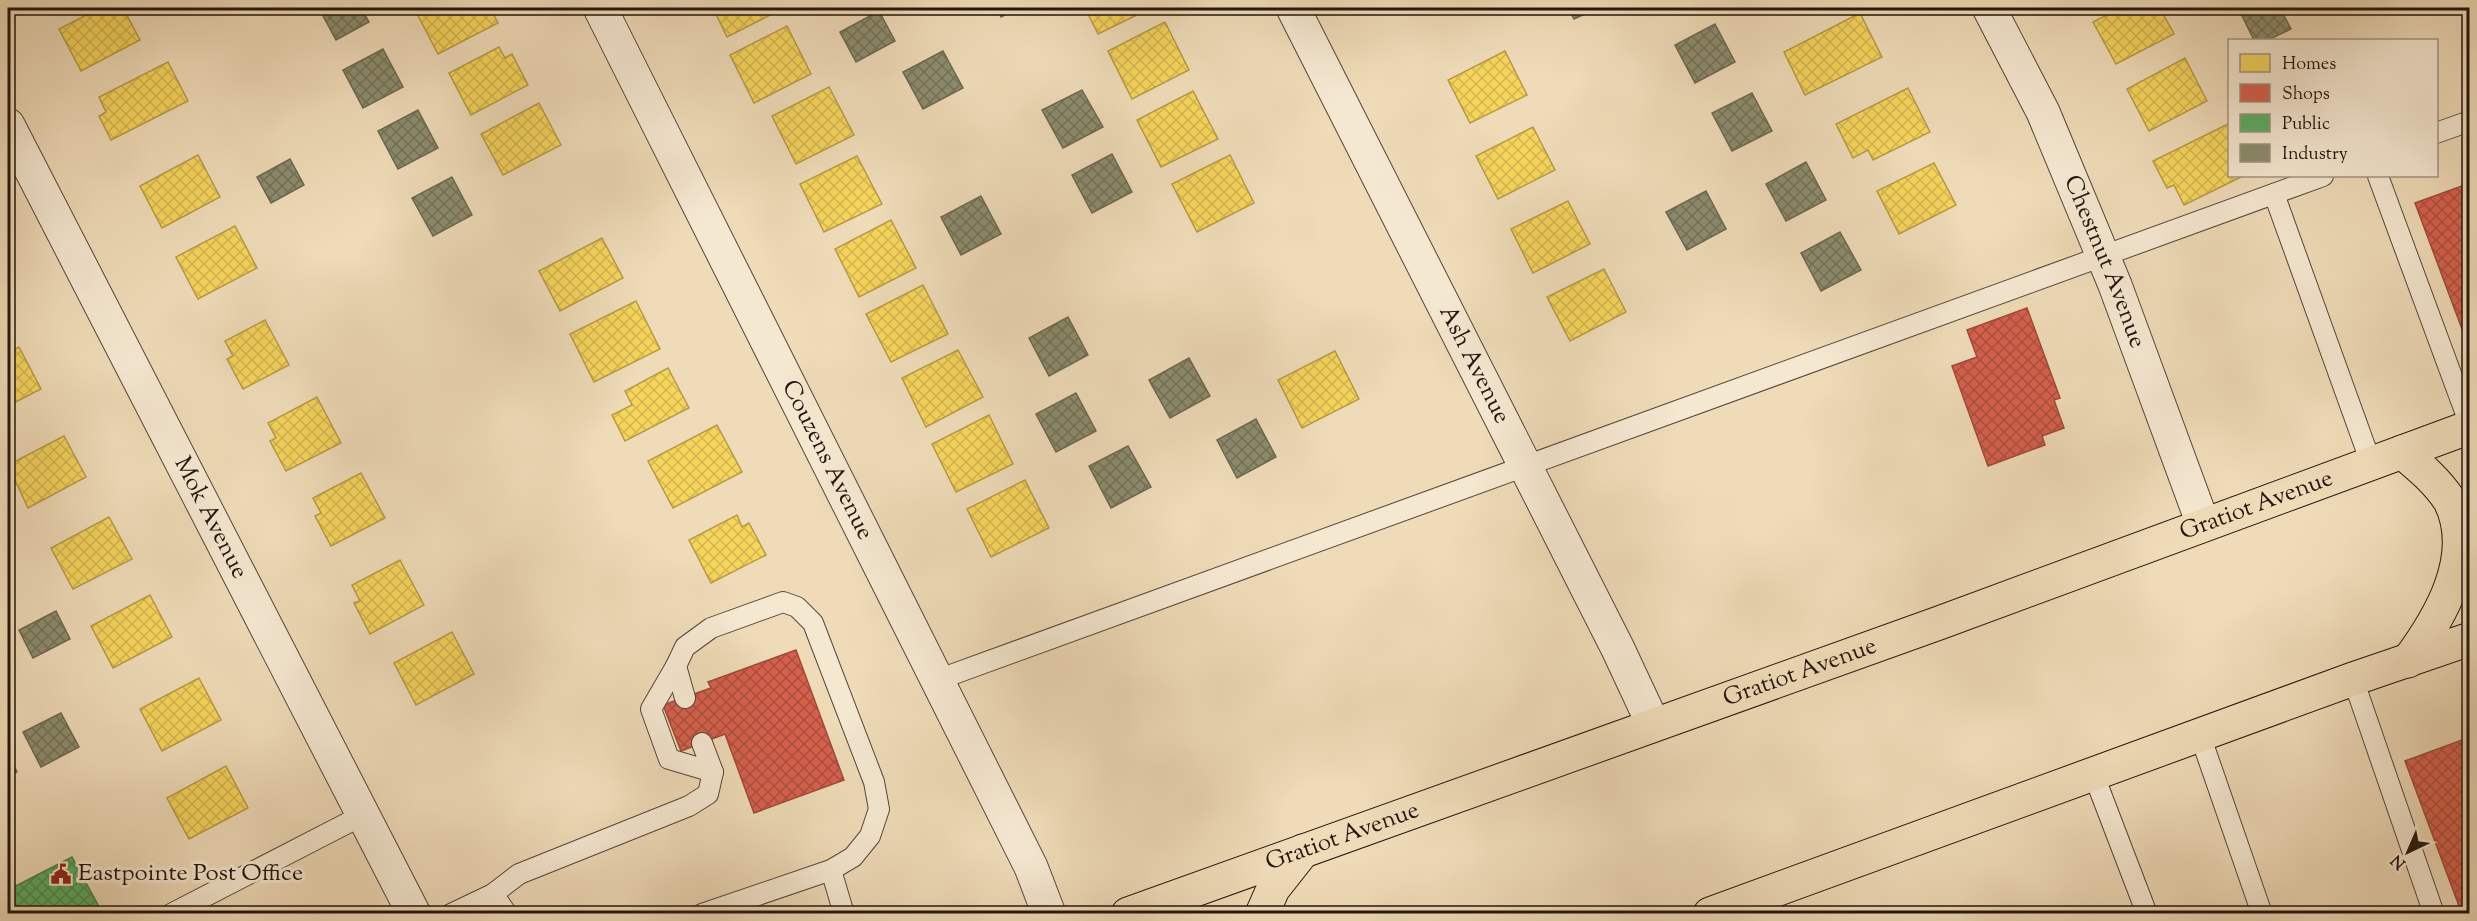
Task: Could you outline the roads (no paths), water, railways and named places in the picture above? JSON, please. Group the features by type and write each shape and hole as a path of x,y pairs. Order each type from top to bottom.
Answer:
{"main road":[{"name":"Gratiot Avenue","path":"1128,914 1653,723 1939,623 2469,426"},
{"path":"2402,452 2430,475 2451,502 2460,529 2460,559 2451,593 2435,624 2408,661"},
{"path":"1710,914 2353,679 2469,639"},
{"path":"1262,914 1273,889 1303,851"}],"street":[{"name":"Couzens Avenue","path":"600,8 1031,867 1049,914"},
{"name":"Ash Avenue","path":"1293,8 1653,723"},
{"name":"Chestnut Avenue","path":"1989,8 2043,112 2103,257 2203,524"},
{"name":"Mok Avenue","path":"8,124 414,914"}],"lane":[{"path":"2438,132 2469,121"},
{"path":"937,680 2320,177"},
{"path":"2379,177 2469,426"},
{"path":"2274,194 2371,463"},
{"path":"702,914 831,870 853,857 870,836 879,809 874,783 813,623 797,607 783,602 711,628 685,647 651,709 669,759 713,772"},
{"path":"676,666 685,698"},
{"path":"2353,679 2434,914"},
{"path":"2200,735 2262,914"},
{"path":"451,914 493,894 519,874 689,806 708,794 713,772 702,743"},
{"path":"2093,774 2147,914"},
{"path":"171,914 363,815"},
{"path":"831,870 844,914"},
{"path":"493,894 507,914"}],"place":[{"name":"Eastpointe Post Office","path":"61,874"}]}
